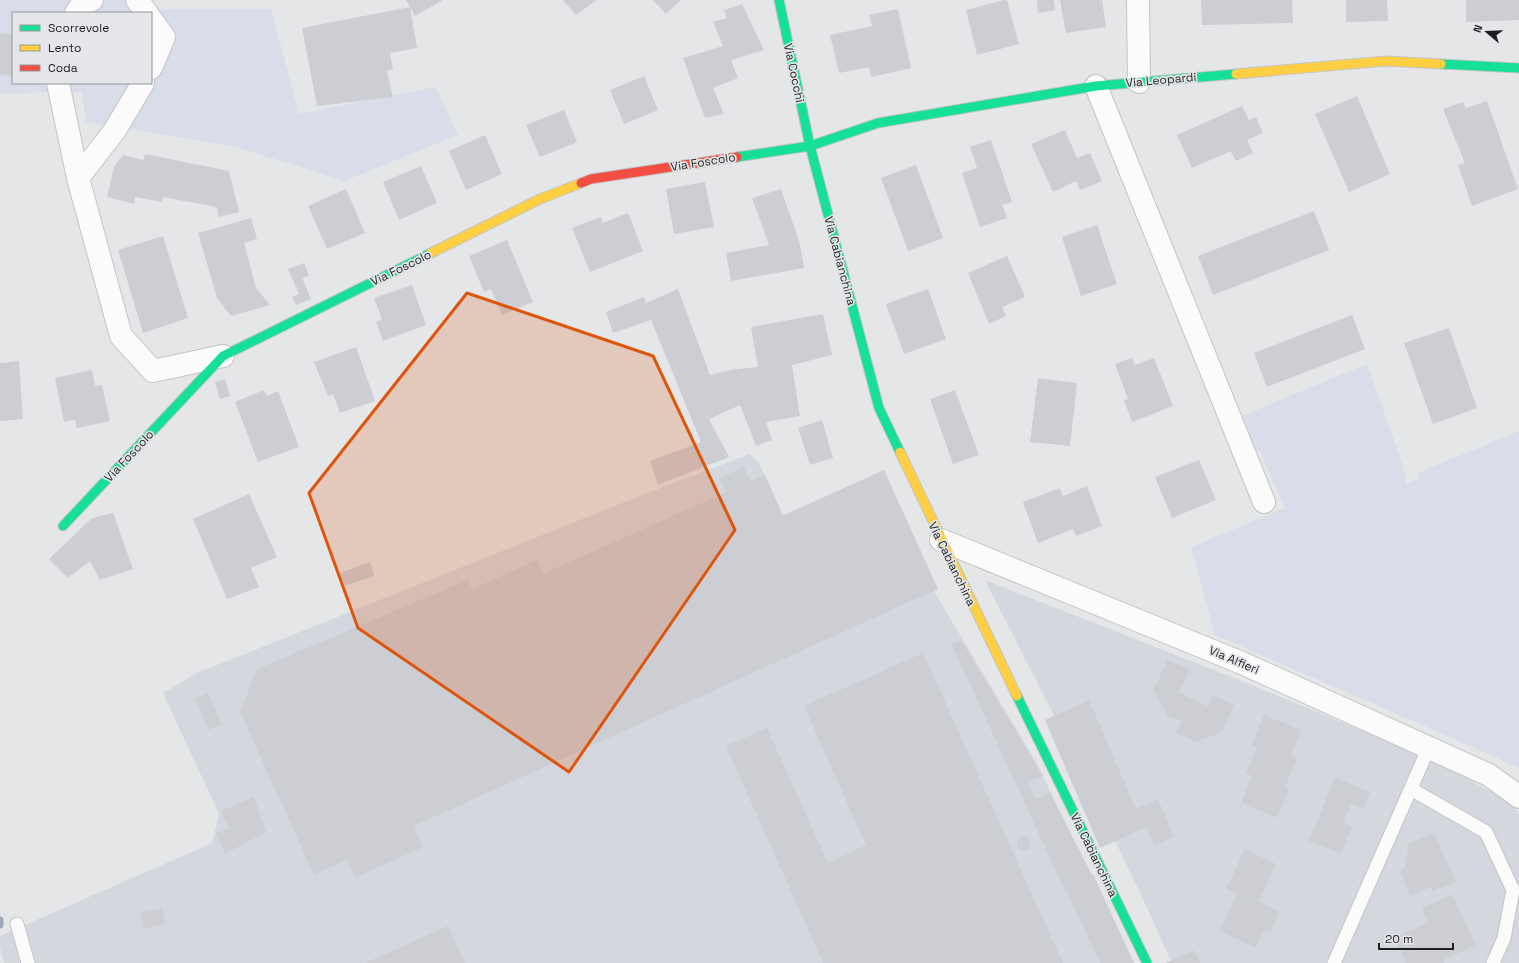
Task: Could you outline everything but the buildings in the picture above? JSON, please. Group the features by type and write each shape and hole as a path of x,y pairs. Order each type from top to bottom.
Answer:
{"street":[{"path":"77,12 82,4 92,0"},
{"path":"137,0 146,12"},
{"name":"Via Cocchi","path":"778,0 810,146"},
{"path":"1138,0 1139,82"},
{"path":"152,20 164,37 152,66"},
{"name":"Via Leopardi","path":"810,146 878,123 1096,86 1386,60 1519,68"},
{"path":"58,84 78,178 121,336 153,370 223,356"},
{"path":"78,178 115,130 142,84"},
{"path":"1096,86 1264,502"},
{"name":"Via Foscolo","path":"64,526 223,356 540,199 591,179 810,146"},
{"name":"Via Cabianchina","path":"810,146 879,408 941,540 1147,963"},
{"name":"Via Alfieri","path":"941,540 1242,663 1490,774 1519,797"}],"lane":[{"path":"1334,963 1429,747"},
{"path":"1411,789 1486,832 1513,890 1504,938 1493,963"},
{"path":"17,924 28,963"}],"highlighted area":[{"path":"467,293 653,356 735,530 569,772 358,628 309,493"}],"shaded area":[{"path":"0,0 145,0 146,9 271,9 299,114 435,87 458,135 344,181 237,147 86,122 82,92 0,93"},
{"path":"1367,364 1401,460 1407,484 1420,478 1418,473 1519,431 1519,768 1215,635 1191,547 1285,508 1260,451 1246,451 1232,420"},
{"path":"750,454 759,463 783,515 876,474 929,583 1036,762 1110,915 1131,963 4,963 0,947 0,936 212,843 219,814 163,693 197,673 650,492"},
{"path":"985,580 1247,683 1433,760 1513,804 1519,815 1519,963 1172,963 1069,745"}],"waterway":[{"path":"0,920 0,925"}],"traffic: fast":[{"path":"779,0 810,146 879,408 900,452"},
{"path":"1441,64 1519,68"},
{"path":"737,157 810,146 878,123 1096,86 1236,74"},
{"path":"63,526 223,356 431,253"},
{"path":"1017,696 1147,963"}],"traffic: slow":[{"path":"1236,74 1386,61 1441,64"},
{"path":"431,253 540,199 581,183"},
{"path":"900,452 1017,696"}],"traffic: jam":[{"path":"581,183 591,179 737,157"}]}
